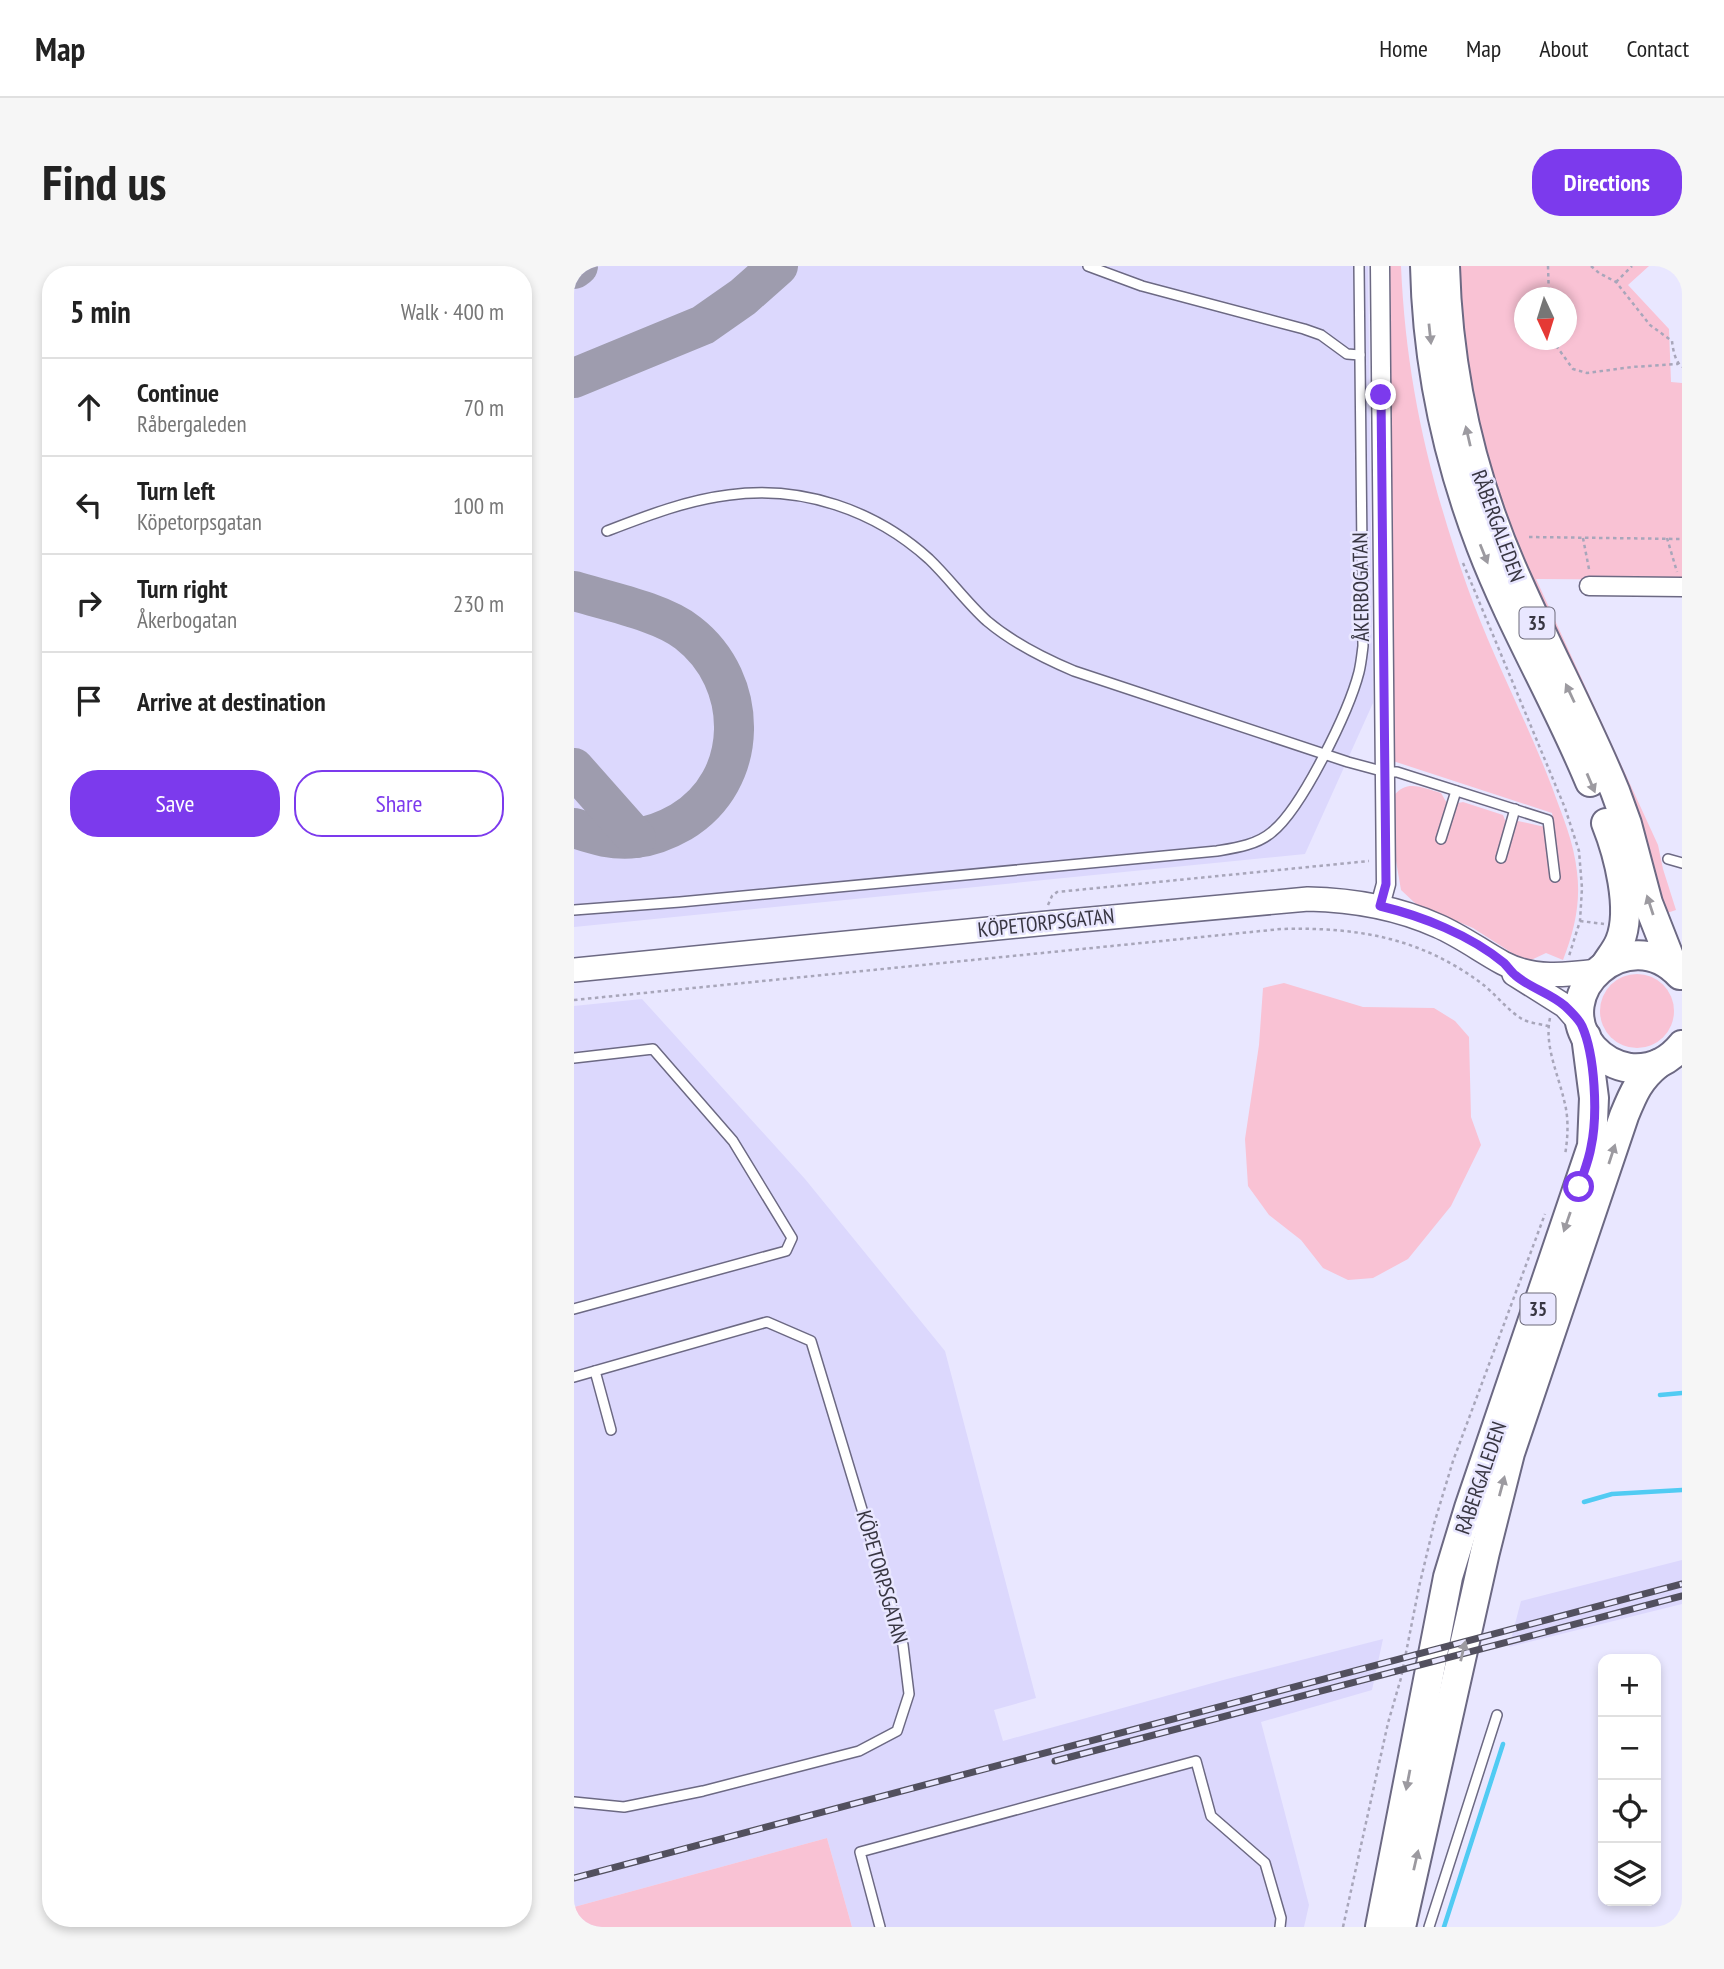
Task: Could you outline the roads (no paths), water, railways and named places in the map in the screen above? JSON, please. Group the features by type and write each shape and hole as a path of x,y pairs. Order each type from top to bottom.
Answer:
{"main road":[{"name":"RÅBERGALEDEN","path":"1425,266 1431,344 1439,397 1448,440 1480,545 1589,778 1609,829 1617,860 1624,899 1624,926 1619,945 1602,967"},
{"name":"RÅBERGALEDEN","path":"1445,266 1452,355 1481,485 1518,583 1615,791 1627,824 1648,903 1678,973"},
{"name":"35","path":"1673,1055 1633,1068 1616,1064 1601,1056 1583,1030 1580,1009 1588,982 1602,967 1623,957 1641,955 1658,959 1678,973"},
{"name":"RÅBERGALEDEN","path":"1380,1927 1448,1577 1592,1146 1594,1098 1583,1030"},
{"name":"RÅBERGALEDEN","path":"1401,1927 1485,1552 1510,1453 1636,1086 1645,1074 1673,1055"}],"street":[{"name":"ÅKERBOGATAN","path":"1380,266 1386,860 1386,884 1380,906"},
{"path":"1591,586 1682,587"},
{"name":"KÖPETORPSGATAN","path":"574,970 1308,900 1346,900 1399,911 1439,926 1505,964 1541,974 1556,975 1602,967"},
{"name":"KÖPETORPSGATAN","path":"1505,964 1515,975 1565,1006 1583,1030"}],"lane":[{"path":"1088,266 1142,286 1304,329 1321,335 1348,354 1360,355"},
{"path":"574,910 1217,851 1243,846 1273,832 1295,805 1325,754 1359,671 1363,646 1359,266"},
{"path":"607,531 671,508 728,495 779,493 849,508 871,517 909,542 931,561 988,621 1027,650 1074,671 1325,754 1385,772 1396,772 1548,820 1555,877"},
{"path":"1441,839 1456,791"},
{"path":"1501,858 1515,809"},
{"path":"1668,859 1682,863"},
{"path":"574,1058 653,1049 733,1141 792,1238 786,1251 574,1309"},
{"name":"KÖPETORPSGATAN","path":"574,1377 767,1322 811,1341 903,1645 909,1694 897,1731 859,1751 703,1791 624,1807 574,1802"},
{"path":"595,1371 611,1430"},
{"path":"1429,1927 1497,1715"},
{"path":"880,1927 860,1852 1196,1761 1211,1816 1265,1863 1281,1919 1280,1927"}],"waterway":[{"path":"1660,1395 1682,1393"},
{"path":"1584,1502 1612,1494 1682,1490"},
{"path":"1444,1927 1503,1744"}],"railway":[{"path":"574,1878 1682,1584"},
{"path":"1055,1761 1682,1596"}]}
